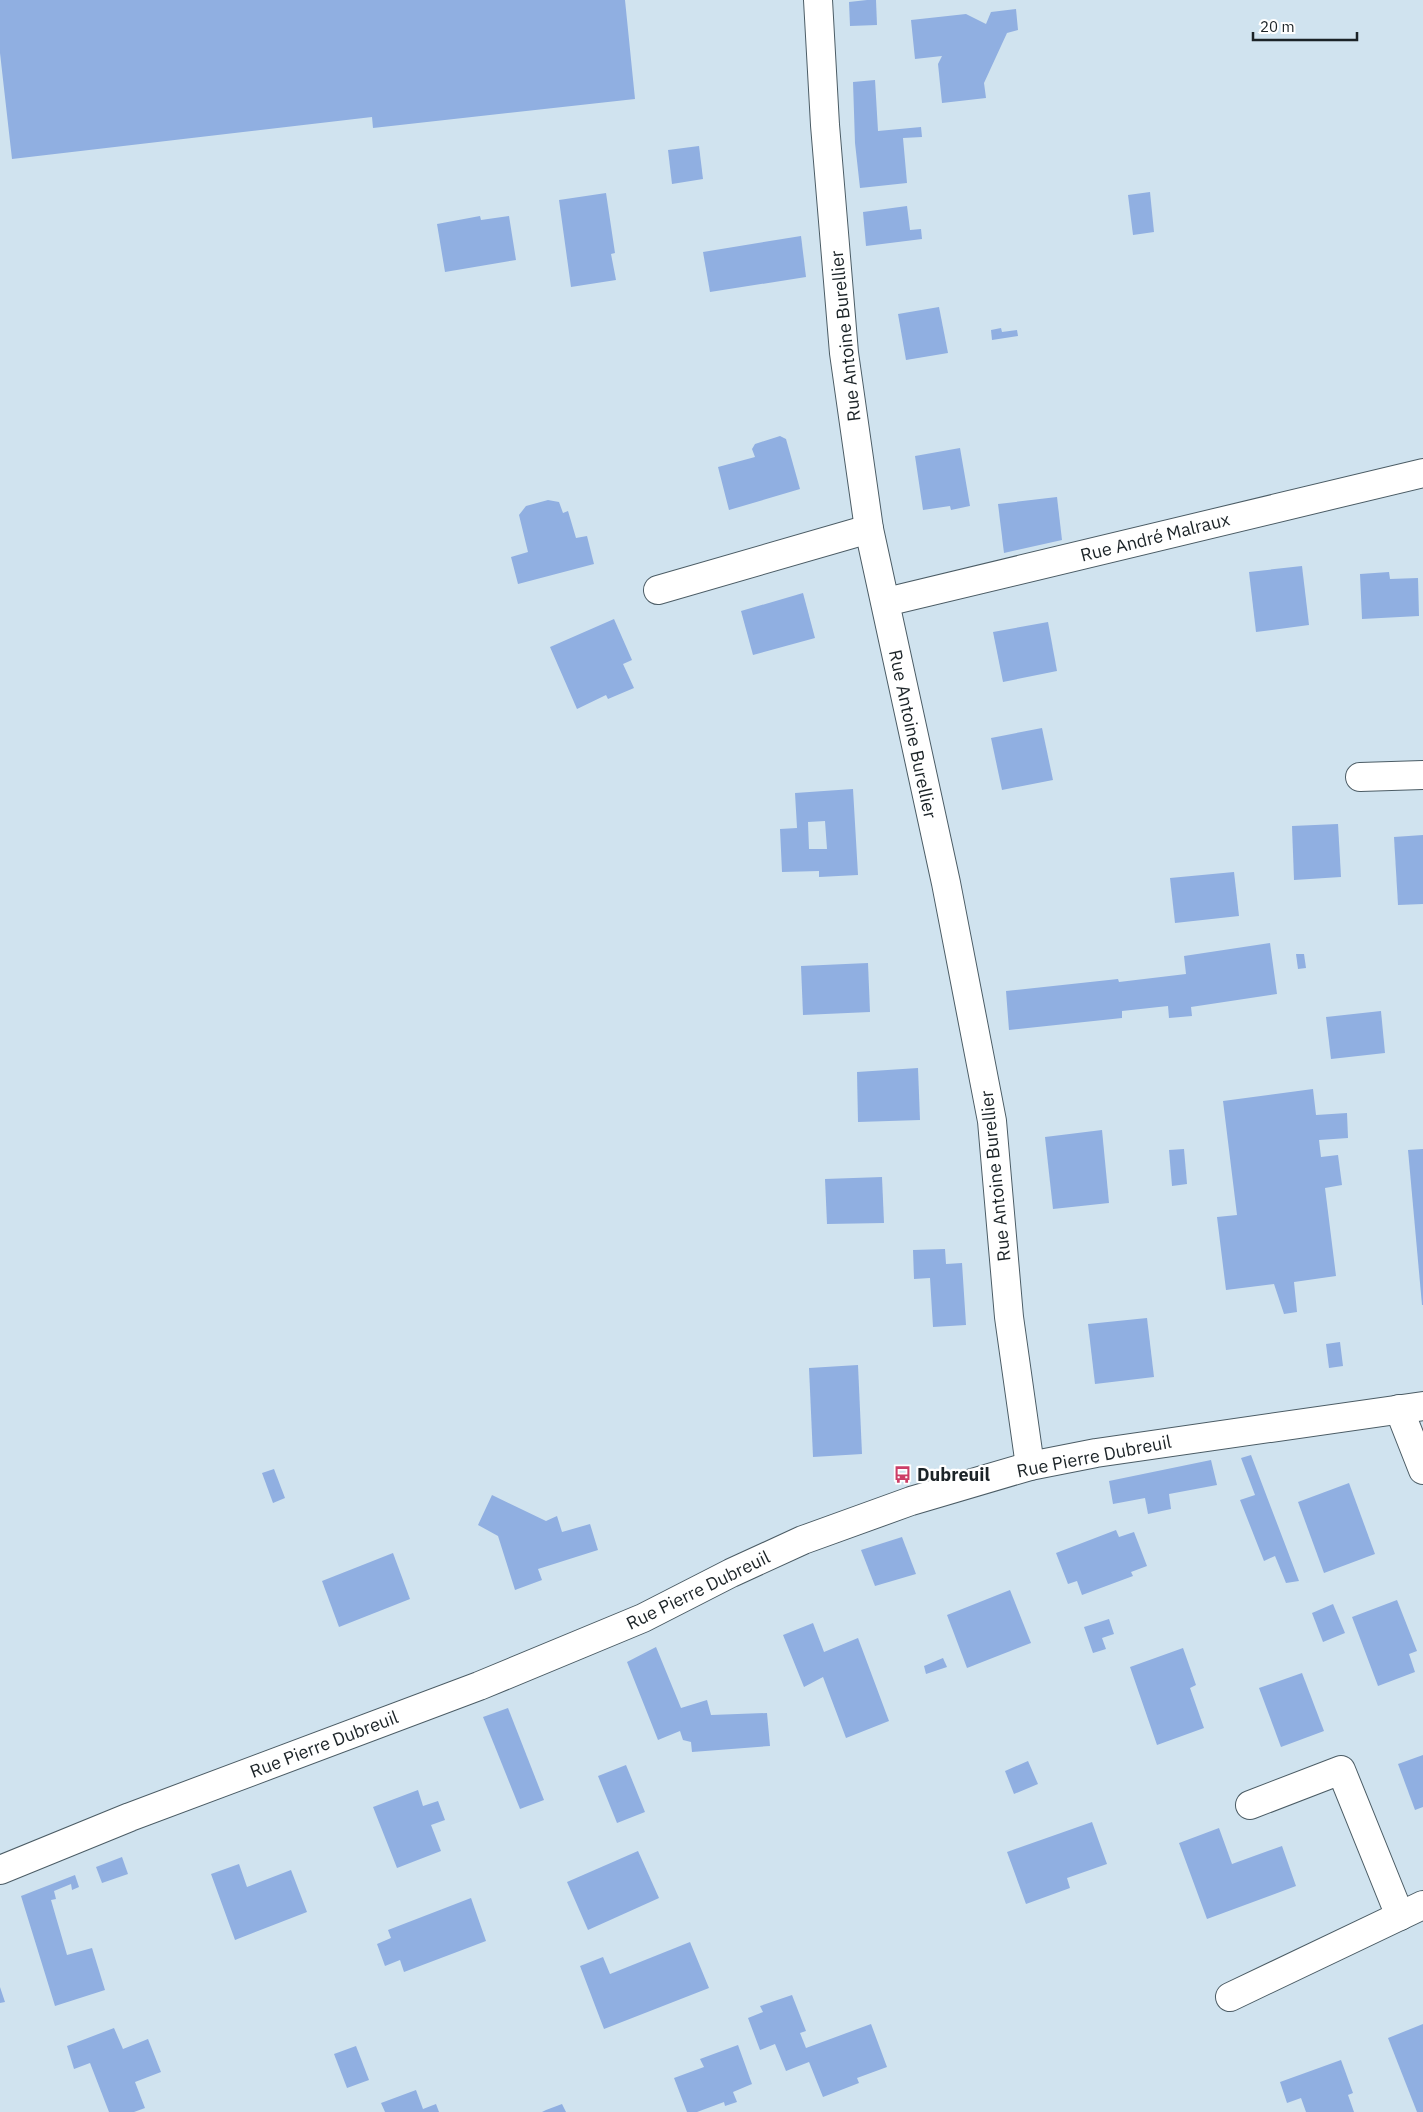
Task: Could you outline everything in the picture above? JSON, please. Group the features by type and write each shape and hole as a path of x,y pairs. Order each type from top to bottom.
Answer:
{"street":[{"name":"Rue Antoine Burellier","path":"818,0 825,125 844,353 869,529 886,602 899,675 946,883 992,1121 1009,1317 1030,1466"},
{"name":"Rue André Malraux","path":"886,602 1423,473"},
{"path":"658,590 869,529"},
{"path":"1360,777 1423,775"},
{"path":"1411,1407 1423,1470"},
{"name":"Rue Pierre Dubreuil","path":"0,1870 130,1817 479,1686 643,1618 731,1573 803,1540 911,1501 1030,1466 1241,1430 1411,1407"},
{"path":"1230,1997 1412,1910 1341,1770 1250,1805"}],"building":[{"path":"0,0 625,0 635,99 373,128 372,117 12,159 0,53"},
{"path":"876,0 877,25 850,26 849,2"},
{"path":"1016,9 1018,30 1007,33 984,83 986,98 942,103 938,64 942,56 915,59 911,20 966,14 986,24 991,12"},
{"path":"875,80 878,131 921,127 922,137 903,138 907,183 860,188 855,143 853,82"},
{"path":"699,146 703,179 672,184 668,150"},
{"path":"1150,192 1154,232 1133,235 1128,195"},
{"path":"606,193 615,253 611,254 616,280 571,287 559,200"},
{"path":"907,206 910,230 921,229 922,239 866,246 863,212"},
{"path":"480,216 481,220 509,216 516,260 445,272 437,224"},
{"path":"801,236 806,277 710,292 703,252"},
{"path":"939,307 948,353 906,360 898,314"},
{"path":"1001,328 1002,332 1017,330 1018,336 992,340 991,330"},
{"path":"780,436 786,439 800,489 729,510 718,467 755,457 752,449 755,444"},
{"path":"960,448 970,506 951,510 950,506 923,510 915,456"},
{"path":"1057,497 1062,540 1004,553 998,504"},
{"path":"548,500 559,502 563,513 568,511 576,538 587,536 594,564 518,584 511,557 528,552 519,515 526,506"},
{"path":"1302,566 1309,625 1256,632 1249,572"},
{"path":"1389,572 1390,579 1418,578 1419,616 1362,619 1360,574"},
{"path":"803,593 815,638 753,655 741,611"},
{"path":"614,619 632,660 623,664 634,688 608,699 606,695 577,709 550,647"},
{"path":"1048,622 1057,671 1003,682 993,632"},
{"path":"1042,728 1053,780 1002,790 991,738"},
{"path":"853,789 858,875 819,877 819,871 782,872 780,829 797,828 795,793","holes":["825,821 827,849 809,849 808,822"]},
{"path":"1338,824 1341,877 1294,880 1292,826"},
{"path":"1423,835 1423,904 1398,905 1394,837"},
{"path":"1234,872 1239,916 1175,923 1170,878"},
{"path":"1270,943 1277,994 1191,1007 1192,1016 1169,1018 1168,1006 1122,1011 1122,1018 1009,1030 1006,991 1118,979 1119,982 1186,974 1184,956"},
{"path":"1296,954 1304,954 1306,968 1298,969"},
{"path":"868,963 870,1012 803,1015 801,966"},
{"path":"1381,1011 1385,1053 1331,1059 1326,1017"},
{"path":"918,1068 920,1120 858,1122 857,1072"},
{"path":"1313,1089 1316,1115 1347,1113 1348,1138 1319,1140 1321,1157 1338,1155 1342,1185 1325,1188 1336,1276 1294,1282 1297,1312 1284,1314 1274,1284 1226,1290 1217,1217 1237,1215 1223,1101"},
{"path":"1102,1130 1109,1203 1053,1209 1045,1137"},
{"path":"1184,1149 1187,1184 1172,1186 1169,1150"},
{"path":"1423,1149 1423,1305 1422,1305 1408,1150"},
{"path":"882,1177 884,1223 827,1224 825,1179"},
{"path":"945,1249 946,1264 962,1263 966,1325 933,1327 930,1278 914,1279 913,1250"},
{"path":"1147,1318 1154,1377 1095,1384 1088,1324"},
{"path":"1340,1342 1343,1366 1329,1368 1326,1344"},
{"path":"858,1365 862,1454 813,1457 809,1368"},
{"path":"1251,1455 1299,1581 1286,1583 1275,1556 1264,1561 1240,1500 1255,1495 1241,1458"},
{"path":"1211,1460 1217,1485 1169,1494 1171,1509 1148,1514 1145,1498 1113,1504 1109,1481"},
{"path":"274,1469 285,1498 273,1503 262,1473"},
{"path":"1349,1483 1375,1554 1324,1573 1298,1502"},
{"path":"492,1495 546,1521 557,1516 562,1532 590,1524 598,1550 538,1569 542,1580 515,1590 498,1536 478,1525"},
{"path":"1116,1530 1119,1537 1134,1532 1147,1566 1131,1572 1133,1576 1082,1595 1077,1581 1068,1584 1056,1553"},
{"path":"902,1537 916,1574 875,1586 861,1550"},
{"path":"393,1553 410,1599 339,1627 322,1581"},
{"path":"1010,1590 1031,1643 967,1668 947,1615"},
{"path":"1397,1600 1417,1651 1409,1654 1415,1672 1378,1686 1352,1617"},
{"path":"1333,1604 1345,1633 1323,1642 1312,1613"},
{"path":"1109,1619 1114,1634 1102,1638 1106,1649 1093,1653 1084,1627"},
{"path":"813,1623 824,1652 858,1638 889,1721 846,1738 823,1677 804,1687 783,1635"},
{"path":"656,1647 681,1708 707,1700 711,1715 767,1713 770,1746 692,1752 691,1742 683,1740 680,1731 658,1740 627,1662"},
{"path":"1183,1648 1196,1685 1190,1688 1204,1728 1157,1745 1130,1667"},
{"path":"943,1658 947,1667 926,1674 924,1666"},
{"path":"1302,1673 1324,1731 1281,1747 1259,1688"},
{"path":"508,1708 544,1800 520,1809 483,1717"},
{"path":"1423,1755 1423,1807 1415,1810 1398,1764"},
{"path":"1028,1761 1038,1784 1014,1794 1005,1771"},
{"path":"626,1765 645,1812 617,1823 598,1776"},
{"path":"418,1790 423,1806 438,1801 445,1820 431,1825 441,1851 397,1868 373,1807"},
{"path":"1092,1822 1107,1864 1067,1878 1070,1888 1026,1904 1007,1852"},
{"path":"1219,1828 1232,1864 1282,1846 1296,1886 1207,1919 1179,1843"},
{"path":"638,1851 659,1898 588,1930 567,1882"},
{"path":"122,1857 128,1874 102,1883 96,1867"},
{"path":"239,1864 247,1887 291,1870 307,1912 235,1940 211,1874"},
{"path":"75,1875 79,1887 72,1890 71,1884 54,1891 56,1899 51,1900 67,1955 92,1948 105,1990 55,2006 21,1896"},
{"path":"471,1898 486,1941 404,1972 400,1960 385,1966 377,1944 391,1938 388,1930"},
{"path":"690,1942 709,1988 604,2029 580,1966 603,1957 610,1974"},
{"path":"0,1987 5,2002 0,2003"},
{"path":"792,1995 806,2031 800,2033 806,2048 871,2024 887,2067 857,2078 859,2083 823,2097 809,2062 786,2071 775,2044 760,2050 748,2018 763,2012 760,2006"},
{"path":"1423,2024 1423,2112 1417,2112 1388,2038"},
{"path":"114,2028 123,2049 148,2039 161,2072 135,2082 145,2108 134,2112 109,2112 90,2063 74,2069 67,2046"},
{"path":"738,2045 752,2084 733,2092 737,2102 725,2106 724,2102 697,2112 687,2112 674,2078 704,2067 700,2059"},
{"path":"356,2046 369,2080 347,2088 334,2054"},
{"path":"1341,2060 1353,2093 1348,2095 1354,2112 1306,2112 1301,2098 1287,2103 1280,2082"},
{"path":"416,2090 423,2109 436,2104 439,2112 385,2112 381,2103"},
{"path":"562,2104 566,2112 542,2112 546,2110"}],"place":[{"name":"Dubreuil","path":"903,1474"}]}
